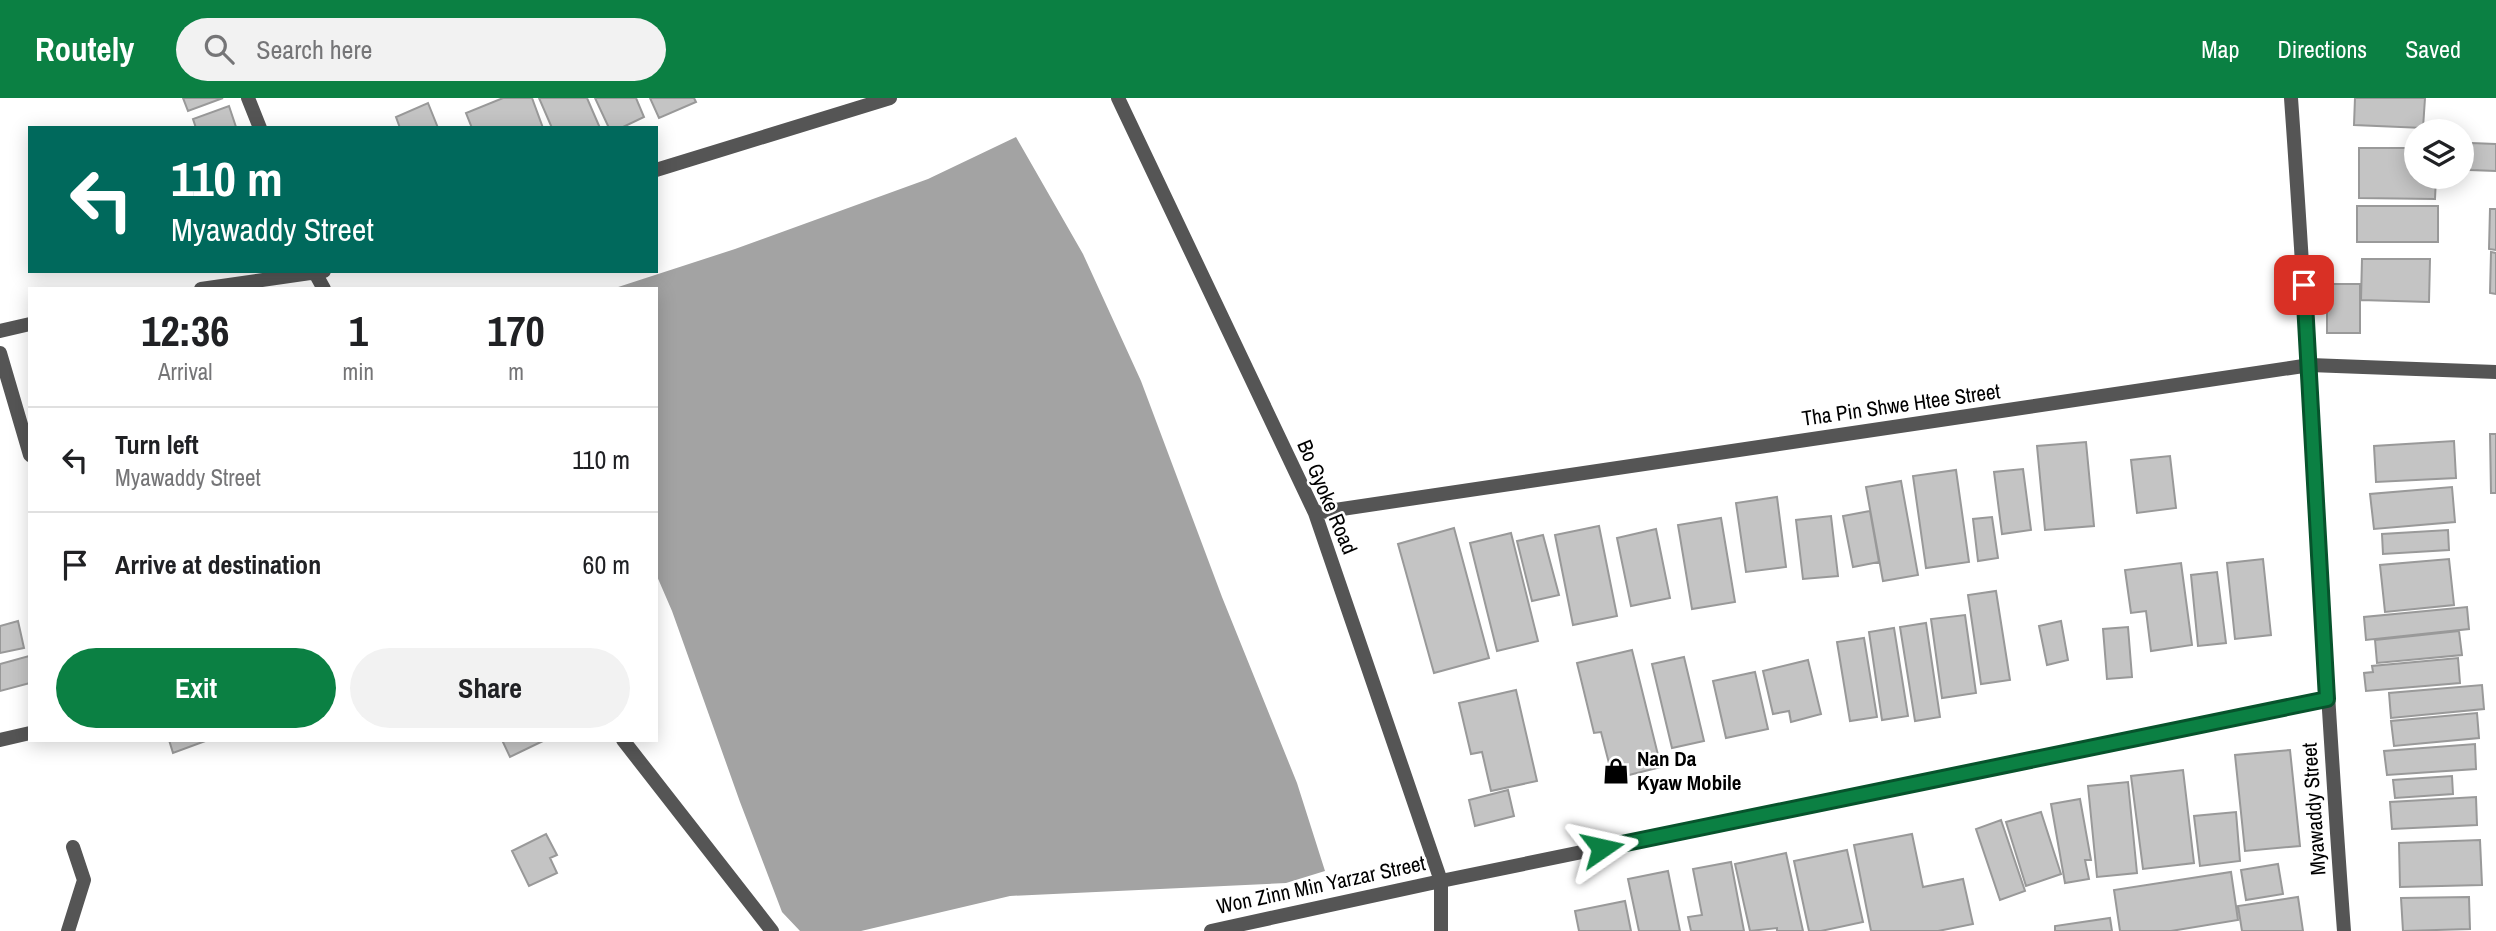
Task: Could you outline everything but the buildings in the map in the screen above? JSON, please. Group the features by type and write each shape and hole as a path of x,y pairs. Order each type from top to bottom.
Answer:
{"street":[{"path":"248,98 259,126"},
{"path":"658,169 890,98"},
{"name":"Bo Gyoke Road","path":"1118,98 1315,513 1441,881 1441,931"},
{"name":"Myawaddy Street","path":"2291,98 2310,365 2327,699 2344,931"},
{"path":"215,287 310,273"},
{"path":"0,331 28,324"},
{"path":"0,353 28,448"},
{"name":"Tha Pin Shwe Htee Street","path":"1315,513 2310,365 2496,372"},
{"name":"Won Zinn Min Yarzar Street","path":"1211,931 1441,881 2327,699"},
{"path":"0,740 28,733"},
{"path":"625,742 772,931"},
{"path":"68,931 83,880 73,847"}],"shaded area":[{"path":"1016,137 1083,254 1141,381 1222,597 1297,783 1325,871 1286,883 1010,896 861,931 800,931 782,912 658,579 658,287 618,287 735,249 928,179"}],"place":[{"name":"Nan Da Kyaw Mobile","path":"1616,771"}],"route":[{"path":"1602,848 2327,699 2304,285"}]}
